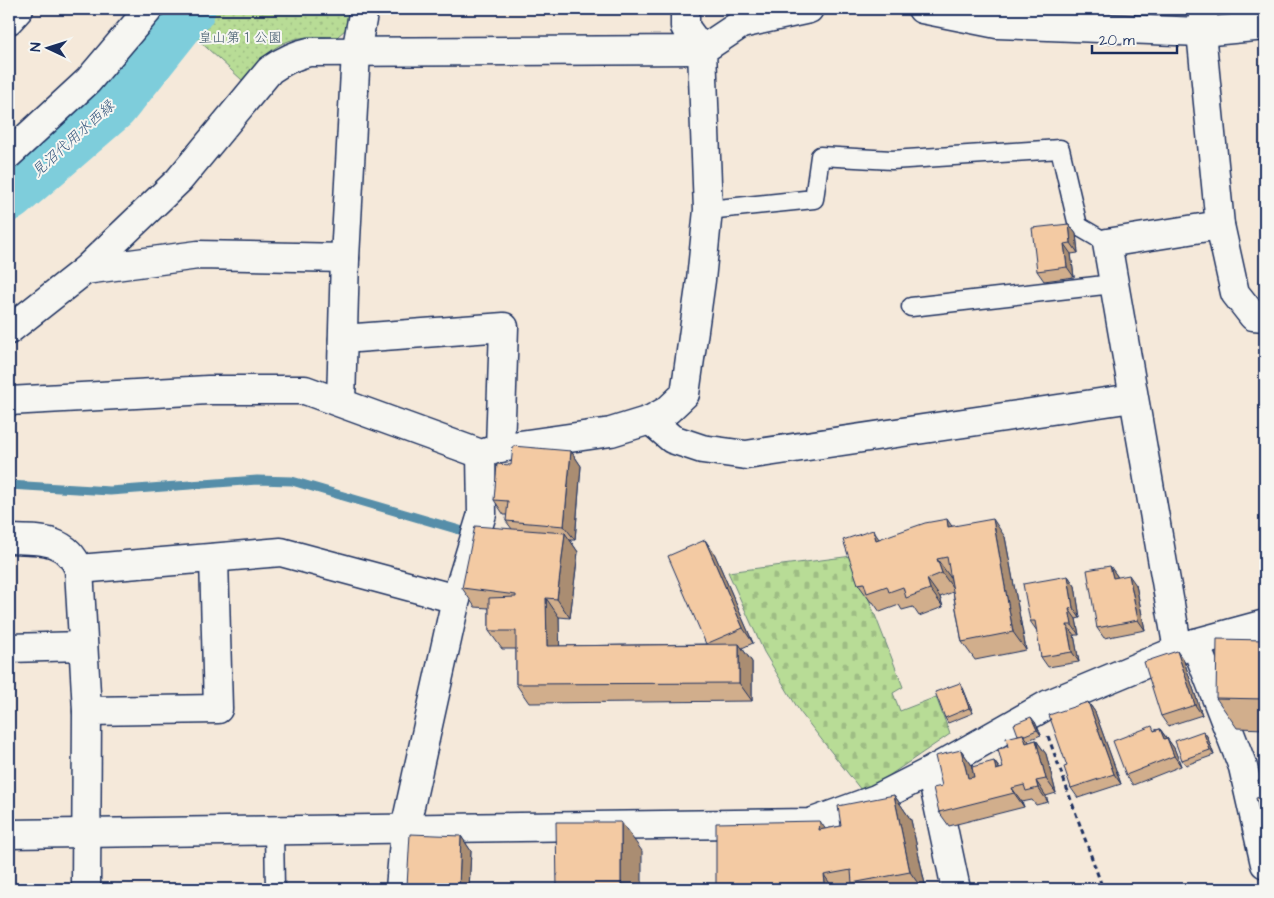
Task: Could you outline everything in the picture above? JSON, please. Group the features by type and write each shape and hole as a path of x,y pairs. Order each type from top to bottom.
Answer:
{"street":[{"path":"9,20 19,9"},
{"path":"9,154 88,81 149,9"},
{"path":"341,402 345,258 356,52 364,9"},
{"path":"9,401 208,390 305,390 491,451 611,432 650,420 668,410 685,394 701,280 708,210 702,50 685,27 685,9"},
{"path":"9,330 85,270 179,180 270,70 297,54 702,50 741,24 809,9"},
{"path":"922,9 997,24 1202,20 1265,26"},
{"path":"1202,20 1220,226 1234,293 1253,316 1265,317"},
{"path":"1220,226 1106,243 1134,398 1186,647 1254,767 1265,864"},
{"path":"85,270 198,255 345,258"},
{"path":"343,338 504,327 491,451 482,514 456,599 404,829 400,889"},
{"path":"650,420 672,439 702,449 746,454 1134,398"},
{"path":"9,538 52,541 74,557 79,568 87,711 86,889"},
{"path":"79,568 281,552 456,599"},
{"path":"87,711 218,709 214,558"},
{"path":"9,834 810,823 876,799 931,772 1039,710 1186,647 1265,624"},
{"path":"9,648 83,646"},
{"path":"931,772 956,889"}],"lane":[{"path":"708,210 814,199 820,156 892,160 1060,149 1078,226 1106,243"},
{"path":"911,307 1113,284"},
{"path":"274,831 275,889"}],"path":[{"path":"1039,710 1103,889"}],"green space":[{"name":"皇山第１公園","path":"217,9 348,9 346,29 337,37 305,37 283,44 273,49 242,80 196,38"},
{"path":"852,556 903,687 893,693 900,711 936,697 950,734 884,779 861,790 800,712 764,652 728,572"}],"building":[{"path":"1069,224 1071,243 1064,244 1067,267 1037,271 1032,228"},
{"path":"513,446 571,451 564,526 506,521 508,501 494,500 497,464 511,465"},
{"path":"947,519 948,527 993,519 1013,632 962,642 947,557 937,559 942,573 927,579 930,589 906,598 903,587 889,592 887,586 867,593 864,583 858,584 843,540 873,530 876,540 925,523"},
{"path":"475,526 565,533 557,599 546,598 547,646 739,644 739,683 516,684 516,631 489,631 489,598 516,597 516,595 462,588"},
{"path":"705,540 743,628 706,644 668,556"},
{"path":"1110,566 1113,578 1129,575 1138,620 1097,628 1087,570"},
{"path":"1068,576 1073,608 1069,609 1072,625 1067,625 1072,652 1041,657 1035,621 1030,621 1023,584"},
{"path":"1217,639 1265,640 1265,699 1216,698"},
{"path":"1177,651 1195,705 1161,716 1144,662"},
{"path":"960,683 969,708 945,718 935,692"},
{"path":"1088,702 1114,774 1071,788 1064,767 1067,766 1049,715"},
{"path":"1031,717 1037,730 1025,735 1018,735 1014,724"},
{"path":"1152,726 1154,731 1160,729 1164,739 1167,738 1174,756 1126,775 1113,741"},
{"path":"1203,731 1210,750 1182,760 1175,741"},
{"path":"1023,734 1026,743 1036,740 1046,779 1036,781 1038,788 1026,791 1024,785 1012,788 1014,793 939,812 933,788 942,786 935,756 961,750 968,778 974,777 972,767 994,761 996,770 1003,768 998,749 1008,747 1006,738"},
{"path":"1265,778 1265,818 1261,819 1256,798 1262,797 1258,780"},
{"path":"894,795 910,872 852,883 851,870 824,875 825,883 716,884 716,823 820,821 819,830 841,826 838,806"},
{"path":"556,822 621,822 621,889 557,889"},
{"path":"410,834 461,836 459,888 407,886"}],"waterway":[{"name":"見沼代用水西縁","path":"9,196 113,106 190,9"},
{"path":"9,485 110,491 257,480 292,481 463,531"}]}
